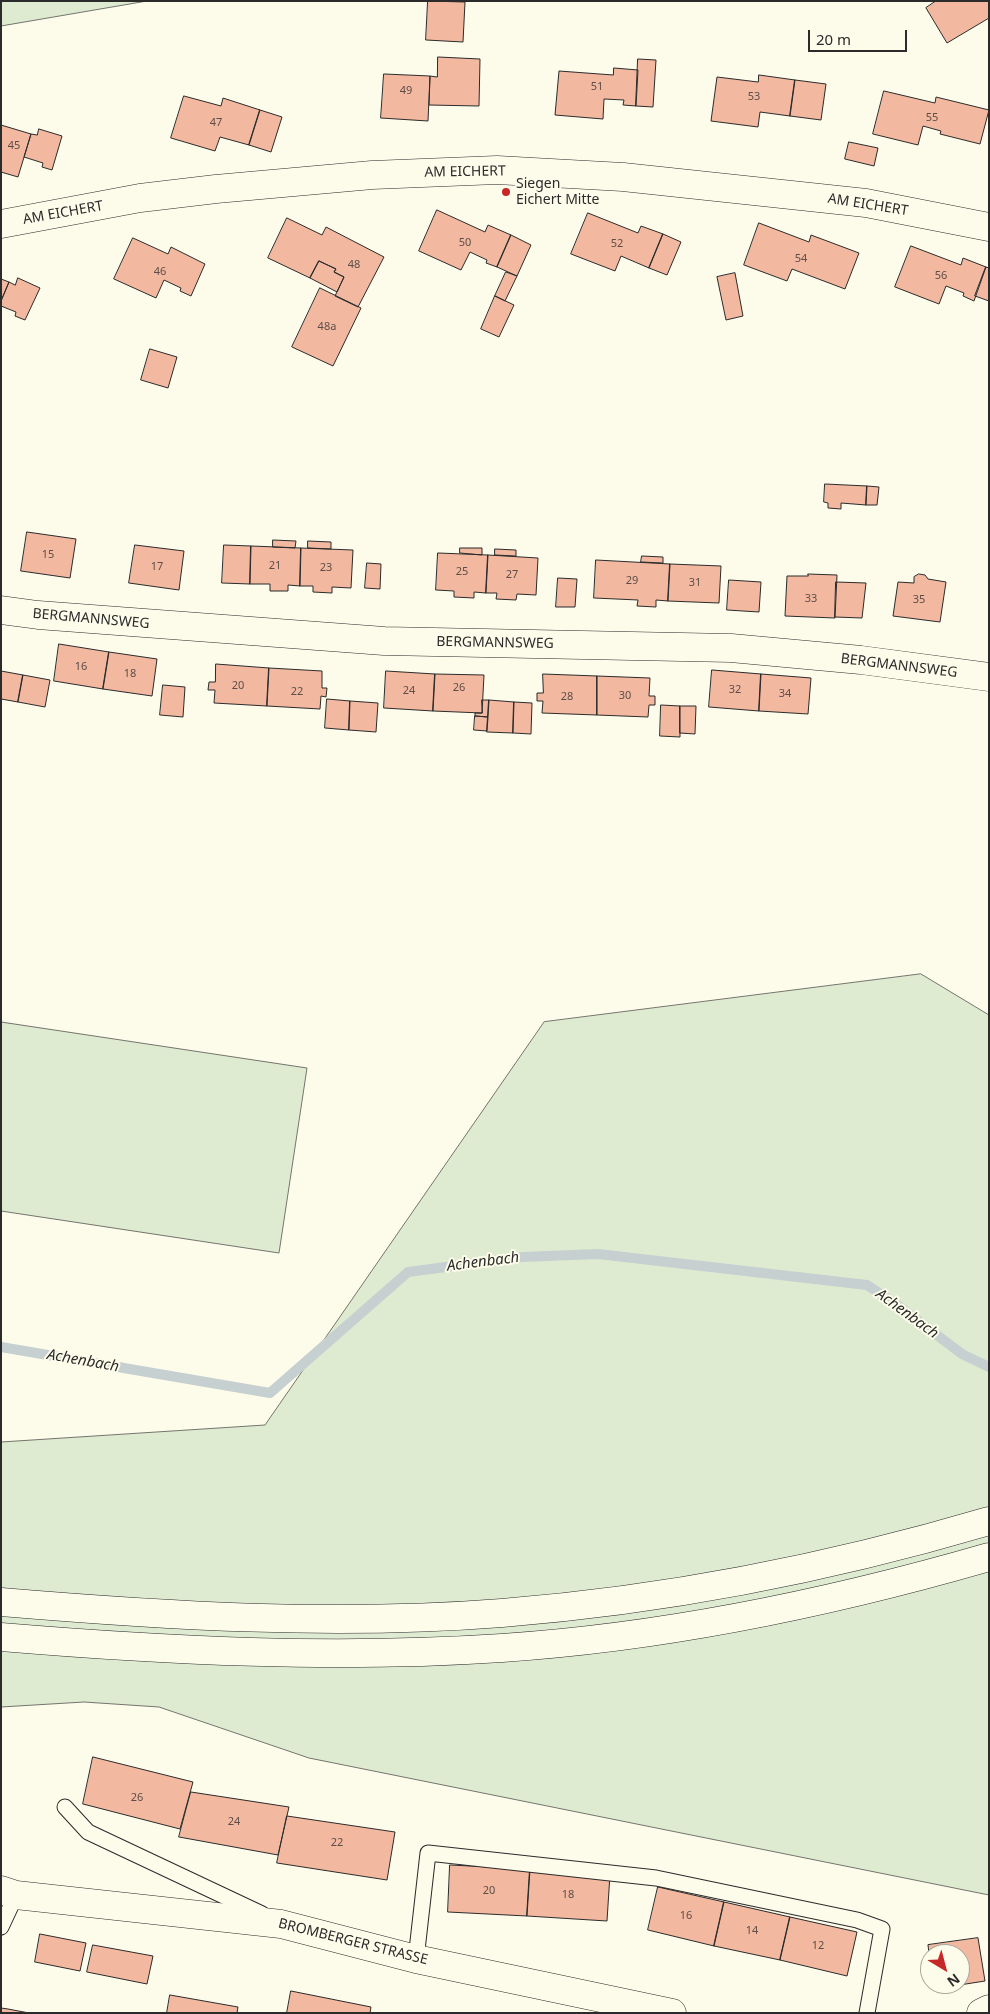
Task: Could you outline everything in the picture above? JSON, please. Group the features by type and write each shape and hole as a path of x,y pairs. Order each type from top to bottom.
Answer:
{"main road":[{"name":"AM EICHERT","path":"1,224 140,198 216,189 372,175 497,170 623,177 866,203 989,226"},
{"name":"BERGMANNSWEG","path":"1,610 38,615 384,641 731,648 870,661 989,677"},
{"path":"1,1602 122,1612 291,1618 396,1618 501,1613 606,1602 720,1586 814,1567 916,1542 989,1521"},
{"path":"1,1637 119,1647 290,1653 397,1653 504,1648 610,1637 726,1620 821,1602 925,1576 989,1557"},
{"name":"BROMBERGER STRASSE","path":"8,1893 281,1924 416,1959 672,2013"},
{"path":"981,2013 989,2010"}],"lane":[{"path":"65,1807 88,1832 281,1924"},
{"path":"416,1959 428,1853 656,1878 857,1920 882,1930 867,2013"},
{"path":"1,1927 8,1893"}],"green space":[{"path":"1,1 147,1 1,26"},
{"path":"921,974 989,1015 989,1895 309,1758 159,1707 84,1702 1,1707 1,1442 265,1425 544,1022"},
{"path":"1,1022 307,1068 279,1253 1,1211"}],"building":[{"path":"428,1 465,2 463,42 426,40"},
{"path":"936,1 989,1 989,18 947,43 926,8"},
{"path":"438,57 480,59 479,106 429,105 430,76 437,77"},
{"path":"638,59 656,60 653,107 636,106"},
{"path":"614,68 638,70 636,106 623,105 624,100 604,99 603,119 555,115 559,71 613,75"},
{"path":"384,74 430,76 428,121 381,118"},
{"path":"759,75 795,80 790,116 760,112 758,127 711,121 717,77 758,82"},
{"path":"795,80 826,84 821,120 790,116"},
{"path":"884,91 935,103 936,97 989,110 980,144 940,134 941,131 923,126 918,145 873,134"},
{"path":"184,96 221,106 223,98 260,110 249,145 220,137 215,151 171,138"},
{"path":"260,110 282,117 271,152 249,145"},
{"path":"1,125 31,134 18,177 1,172"},
{"path":"39,129 62,136 52,170 42,167 43,163 24,157 31,134 37,135"},
{"path":"849,142 878,148 874,166 845,159"},
{"path":"437,210 485,232 488,225 511,235 497,267 486,263 487,260 470,252 461,270 419,251"},
{"path":"588,213 638,233 641,226 663,234 649,268 621,256 615,271 571,254"},
{"path":"287,218 322,235 326,227 384,257 358,307 335,296 344,277 334,272 336,269 319,261 310,278 268,258"},
{"path":"759,223 809,242 811,235 859,253 845,289 792,269 787,281 744,265"},
{"path":"663,234 681,242 667,275 649,268"},
{"path":"511,235 531,245 517,276 497,267"},
{"path":"133,238 168,254 171,247 205,264 191,296 180,291 181,288 164,280 156,298 114,279"},
{"path":"911,246 961,265 963,258 986,267 974,301 963,296 964,293 946,286 939,304 895,287"},
{"path":"319,261 336,269 334,272 344,277 337,292 310,278"},
{"path":"986,267 989,268 989,301 975,296"},
{"path":"506,272 517,276 505,301 495,296"},
{"path":"735,273 743,316 726,320 717,277"},
{"path":"18,278 40,288 25,320 15,316 16,312 1,306 1,301 9,282 15,285"},
{"path":"1,279 9,282 1,301"},
{"path":"320,288 361,308 333,366 292,347"},
{"path":"495,296 514,305 499,337 481,329"},
{"path":"150,349 177,357 168,388 141,380"},
{"path":"825,484 867,486 866,505 841,503 841,509 828,508 828,503 824,502"},
{"path":"867,486 879,487 877,505 866,505"},
{"path":"27,532 76,539 70,578 21,571"},
{"path":"273,540 296,541 295,548 273,547"},
{"path":"308,541 331,542 331,549 308,548"},
{"path":"135,545 184,551 179,590 129,583"},
{"path":"224,545 251,546 250,584 222,583"},
{"path":"251,546 301,548 300,586 288,585 288,591 270,591 270,584 250,584"},
{"path":"301,548 353,550 351,588 332,587 332,593 313,592 313,586 300,586"},
{"path":"460,548 482,548 482,555 460,553"},
{"path":"495,549 516,550 516,556 495,555"},
{"path":"438,553 488,555 486,593 474,592 474,598 454,597 454,591 436,590"},
{"path":"488,555 538,558 536,595 517,594 516,600 496,599 497,593 486,593"},
{"path":"642,556 663,557 663,563 641,562"},
{"path":"596,560 670,564 668,601 656,600 656,607 637,606 638,600 594,598"},
{"path":"367,563 381,564 380,589 365,588"},
{"path":"670,564 721,566 719,603 668,601"},
{"path":"808,574 837,575 835,618 785,616 787,576 808,576"},
{"path":"919,574 925,575 928,579 946,582 940,622 893,616 898,582 914,583 914,577"},
{"path":"558,578 577,579 575,607 556,607"},
{"path":"729,580 761,582 759,612 727,610"},
{"path":"836,582 866,583 862,618 835,617"},
{"path":"59,644 109,652 103,689 54,681"},
{"path":"109,652 157,659 152,696 103,689"},
{"path":"216,664 269,668 267,706 214,703 215,690 208,690 209,682 215,682"},
{"path":"269,668 322,671 322,688 327,688 326,697 321,696 320,709 267,706"},
{"path":"712,670 761,674 759,711 709,707"},
{"path":"1,671 23,675 18,702 1,699"},
{"path":"386,671 435,674 433,711 384,708"},
{"path":"435,674 484,675 482,713 433,711"},
{"path":"543,674 597,676 597,715 542,713 543,701 537,701 537,693 543,693"},
{"path":"761,674 811,678 808,714 759,711"},
{"path":"23,675 50,680 45,707 18,702"},
{"path":"597,676 650,678 649,696 655,696 655,705 649,705 648,717 597,715"},
{"path":"163,685 185,687 183,717 160,715"},
{"path":"327,699 350,701 349,730 325,728"},
{"path":"482,700 489,700 488,717 475,716 475,713 482,713"},
{"path":"489,700 514,702 513,733 487,732"},
{"path":"350,701 378,703 376,732 349,730"},
{"path":"514,702 532,703 531,734 513,733"},
{"path":"661,705 680,706 680,737 660,736"},
{"path":"680,706 696,706 695,734 680,733"},
{"path":"475,716 488,717 487,731 474,730"},
{"path":"93,1757 193,1782 180,1829 83,1804"},
{"path":"191,1792 289,1807 278,1855 179,1837"},
{"path":"287,1816 395,1832 387,1880 277,1863"},
{"path":"450,1865 530,1869 527,1916 448,1912"},
{"path":"530,1869 610,1874 607,1921 527,1916"},
{"path":"658,1887 724,1902 714,1946 648,1930"},
{"path":"724,1902 790,1917 780,1960 714,1946"},
{"path":"790,1917 857,1932 847,1976 780,1960"},
{"path":"40,1934 86,1943 80,1971 35,1962"},
{"path":"978,1938 985,1981 970,1983 970,1944 935,1944"},
{"path":"93,1945 153,1956 147,1984 87,1972"},
{"path":"291,1991 371,2007 370,2013 287,2013"},
{"path":"170,1995 238,2007 237,2013 167,2013"},
{"path":"1,2008 8,2009 29,2013 1,2013"}],"waterway":[{"name":"Achenbach","path":"1,1347 270,1393 408,1272 522,1257 598,1254 867,1285 900,1307 962,1354 989,1367"}],"place":[{"name":"Siegen Eichert Mitte","path":"506,192"}]}
